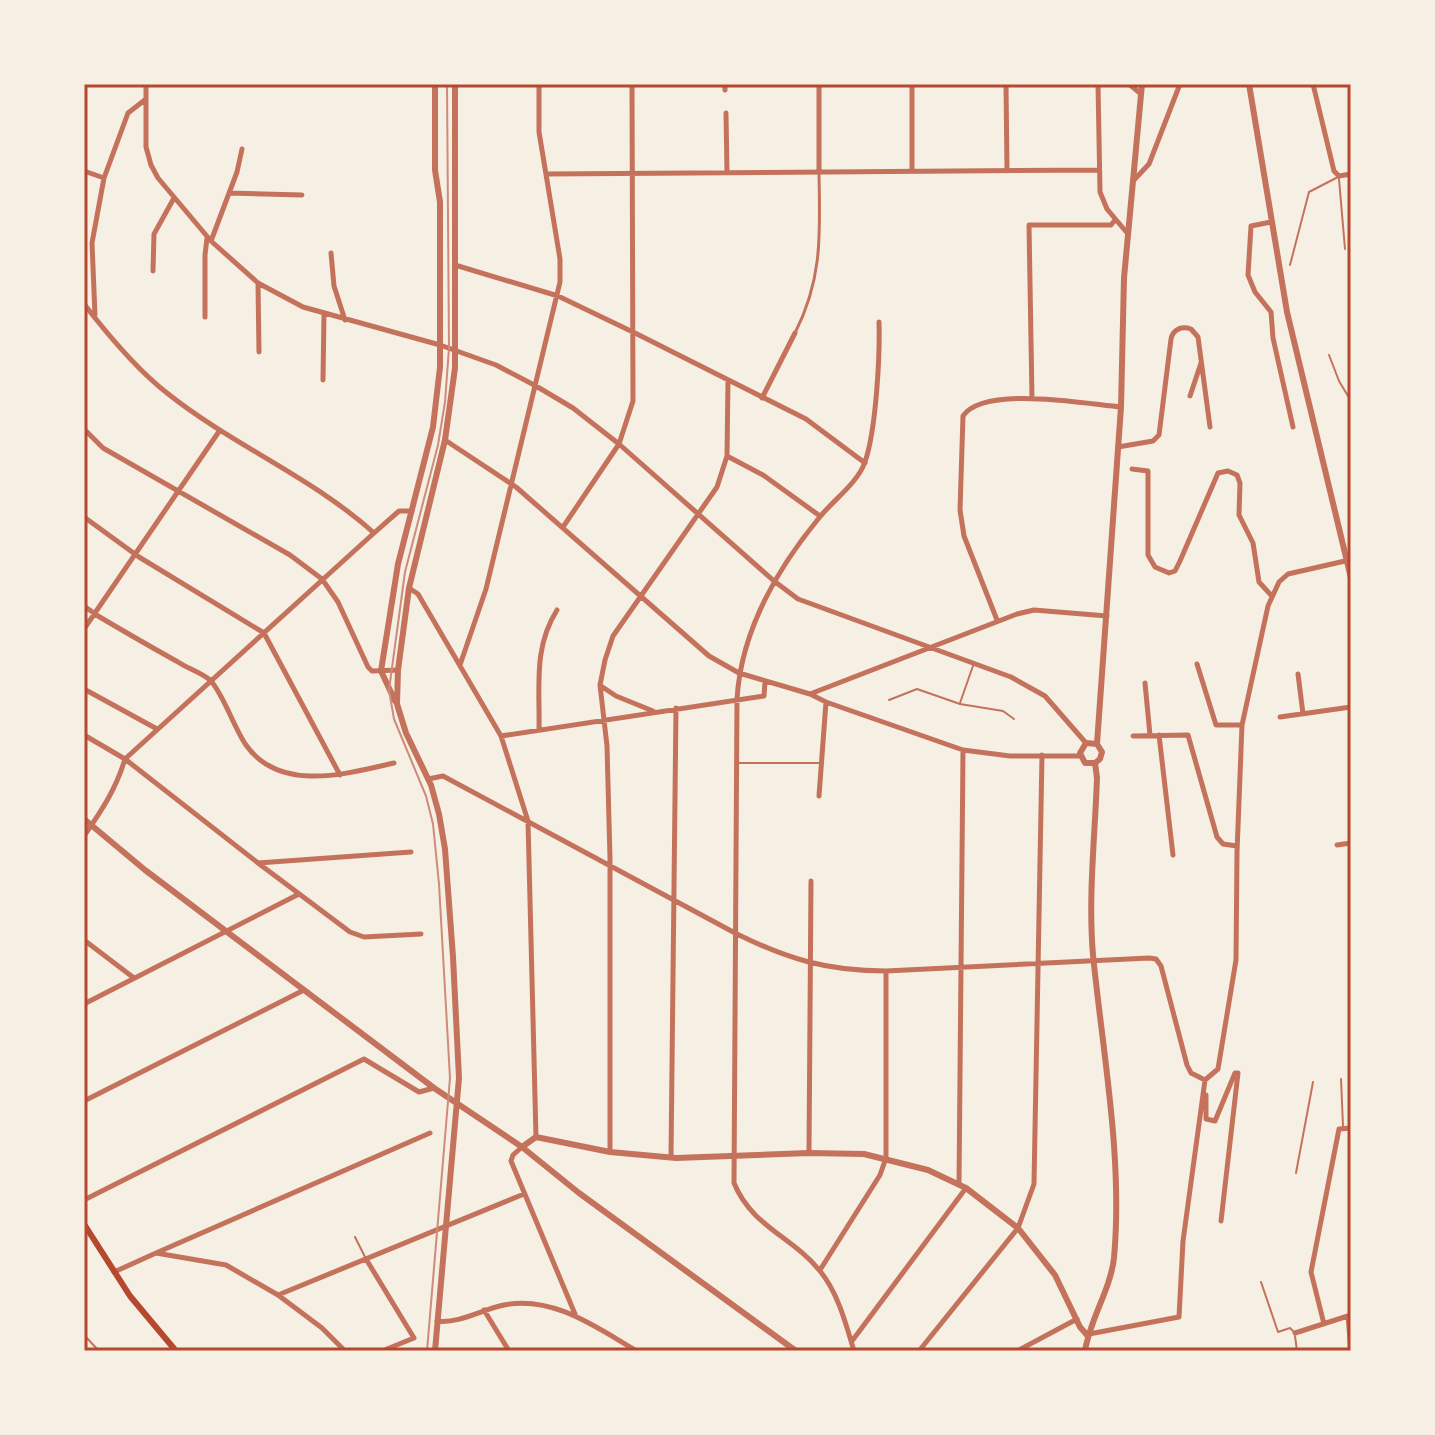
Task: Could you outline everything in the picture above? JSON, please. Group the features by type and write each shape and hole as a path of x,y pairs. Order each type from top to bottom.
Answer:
{"main road":[{"path":"84,1224 114,1272 176,1351"}],"street":[{"path":"146,84 146,147 151,165 209,239 258,283 282,297 324,314 456,350 496,365 536,386 573,408 619,444 798,599 1011,677 1045,696 1086,743 1097,744"},
{"path":"435,84 435,170 440,202 440,345 436,410 398,564 381,671 428,779 439,814 447,872 458,1050 457,1104 435,1351"},
{"path":"397,704 398,670 409,588 445,440 456,350 455,84"},
{"path":"460,665 486,589 558,296 560,259 539,132 539,84"},
{"path":"563,527 619,444 633,401 632,84"},
{"path":"762,398 812,296 817,274 820,240 819,84"},
{"path":"912,84 912,171"},
{"path":"1006,84 1007,171"},
{"path":"1098,84 1100,192 1107,209 1128,234"},
{"path":"1129,84 1141,95"},
{"path":"1085,1351 1087,1335 1108,1285 1113,1262 1117,1195 1094,960 1095,763 1101,756 1097,744 1121,407 1122,319 1142,84"},
{"path":"1134,180 1149,164 1180,84"},
{"path":"1249,84 1287,312 1351,578"},
{"path":"1313,84 1331,163 1339,176 1351,174"},
{"path":"95,318 92,246 104,178 128,113 146,99"},
{"path":"726,113 727,173"},
{"path":"205,317 205,255 242,149"},
{"path":"546,174 1098,170"},
{"path":"84,171 104,178"},
{"path":"229,193 302,195"},
{"path":"153,271 154,234 174,198"},
{"path":"1032,398 1029,225 1111,225 1115,220"},
{"path":"1271,222 1251,226 1247,270 1255,292 1271,312 1273,338 1293,427"},
{"path":"331,253 334,286 345,320"},
{"path":"455,265 558,296 635,333 806,419 865,463"},
{"path":"258,283 259,352"},
{"path":"84,304 164,392 351,512 374,533"},
{"path":"323,380 324,314"},
{"path":"854,1351 839,1304 820,1270 749,1211 734,1183 737,688 761,607 774,581 820,516 854,480 865,463 872,427 879,322"},
{"path":"1118,447 1153,441 1159,435 1171,339 1175,331 1184,328 1194,331 1198,337 1210,427"},
{"path":"1190,396 1201,362"},
{"path":"610,1152 609,866 600,685 613,636 717,487 727,456 728,380"},
{"path":"997,620 962,526 963,416 968,409 1008,398 1121,407"},
{"path":"84,429 103,448 290,555 322,579 338,602 368,667 372,671 398,670"},
{"path":"84,629 220,430"},
{"path":"445,440 512,483 709,656 739,673 810,694 963,750 1010,756 1080,756"},
{"path":"727,456 763,475 820,516"},
{"path":"1132,469 1148,471 1148,555 1155,567 1169,573 1175,571 1180,561 1218,473 1228,471 1237,475 1240,483 1239,515 1253,543 1259,582 1271,595"},
{"path":"84,836 106,806 125,759 399,511 412,511"},
{"path":"84,517 135,555 264,633 340,775"},
{"path":"1087,1335 1179,1317 1183,1241 1206,1079 1218,1069 1236,960 1242,725 1271,595 1279,582 1295,570 1345,561"},
{"path":"409,588 418,594 501,736 528,821 536,1137"},
{"path":"84,606 210,680 246,745 258,759 289,774 311,777 340,775 394,763"},
{"path":"539,730 540,646 545,629 557,610"},
{"path":"810,694 997,620 1034,610 1107,616"},
{"path":"1197,664 1216,725 1242,725"},
{"path":"1298,674 1303,714"},
{"path":"501,736 764,696 765,682"},
{"path":"1145,683 1150,735"},
{"path":"600,685 616,696 654,712"},
{"path":"84,689 157,729"},
{"path":"819,796 826,702"},
{"path":"1280,717 1351,707"},
{"path":"671,1157 676,708"},
{"path":"84,735 125,759 350,932 364,937 421,934"},
{"path":"1159,735 1173,855"},
{"path":"1133,736 1188,735 1217,837 1223,844 1237,846"},
{"path":"1086,743 1080,750 1080,756 1085,763 1095,763"},
{"path":"851,1342 962,1186 963,750"},
{"path":"919,1351 1018,1228 1034,1184 1042,755"},
{"path":"428,779 443,776 735,933 810,964 851,971 886,971 1156,959 1161,966 1187,1065 1191,1073 1206,1079"},
{"path":"84,819 434,1088 522,1147 579,1193 796,1351"},
{"path":"1337,845 1351,843"},
{"path":"258,863 411,852"},
{"path":"809,1153 811,881"},
{"path":"84,1004 299,894"},
{"path":"84,940 134,978"},
{"path":"820,1270 880,1175 886,1158 886,971"},
{"path":"84,1101 305,989"},
{"path":"84,1200 364,1059 419,1092 434,1088"},
{"path":"1206,1079 1205,1116 1212,1122 1218,1120 1235,1073 1238,1073 1221,1221"},
{"path":"1324,1324 1311,1272 1339,1129 1351,1128"},
{"path":"114,1272 430,1133"},
{"path":"575,1315 511,1161 513,1155 536,1137 610,1152 671,1157 864,1154 928,1170 962,1186 1018,1228 1055,1275 1087,1335"},
{"path":"278,1295 524,1194"},
{"path":"156,1253 226,1265 278,1295 322,1328 345,1351"},
{"path":"366,1259 414,1338 382,1351"},
{"path":"437,1321 452,1321 508,1304 528,1303 575,1315 637,1351"},
{"path":"484,1310 509,1351"},
{"path":"1295,1333 1349,1315 1351,1351"},
{"path":"1017,1351 1077,1319"}],"lane":[{"path":"1339,176 1345,249"},
{"path":"1290,265 1309,192 1339,176"},
{"path":"1329,355 1351,401"},
{"path":"960,704 974,662"},
{"path":"889,700 917,689 960,704 1003,711 1014,719"},
{"path":"736,763 822,763"},
{"path":"1341,1079 1343,1129"},
{"path":"1296,1173 1313,1082"},
{"path":"355,1237 366,1259"},
{"path":"1261,1282 1278,1332 1290,1328 1295,1333 1297,1351"},
{"path":"84,1335 99,1351"}],"tram line":[{"path":"427,1351 450,1078 439,884 433,824 426,796 394,719 389,690 405,572 438,445 445,402 449,348 447,84"}]}
